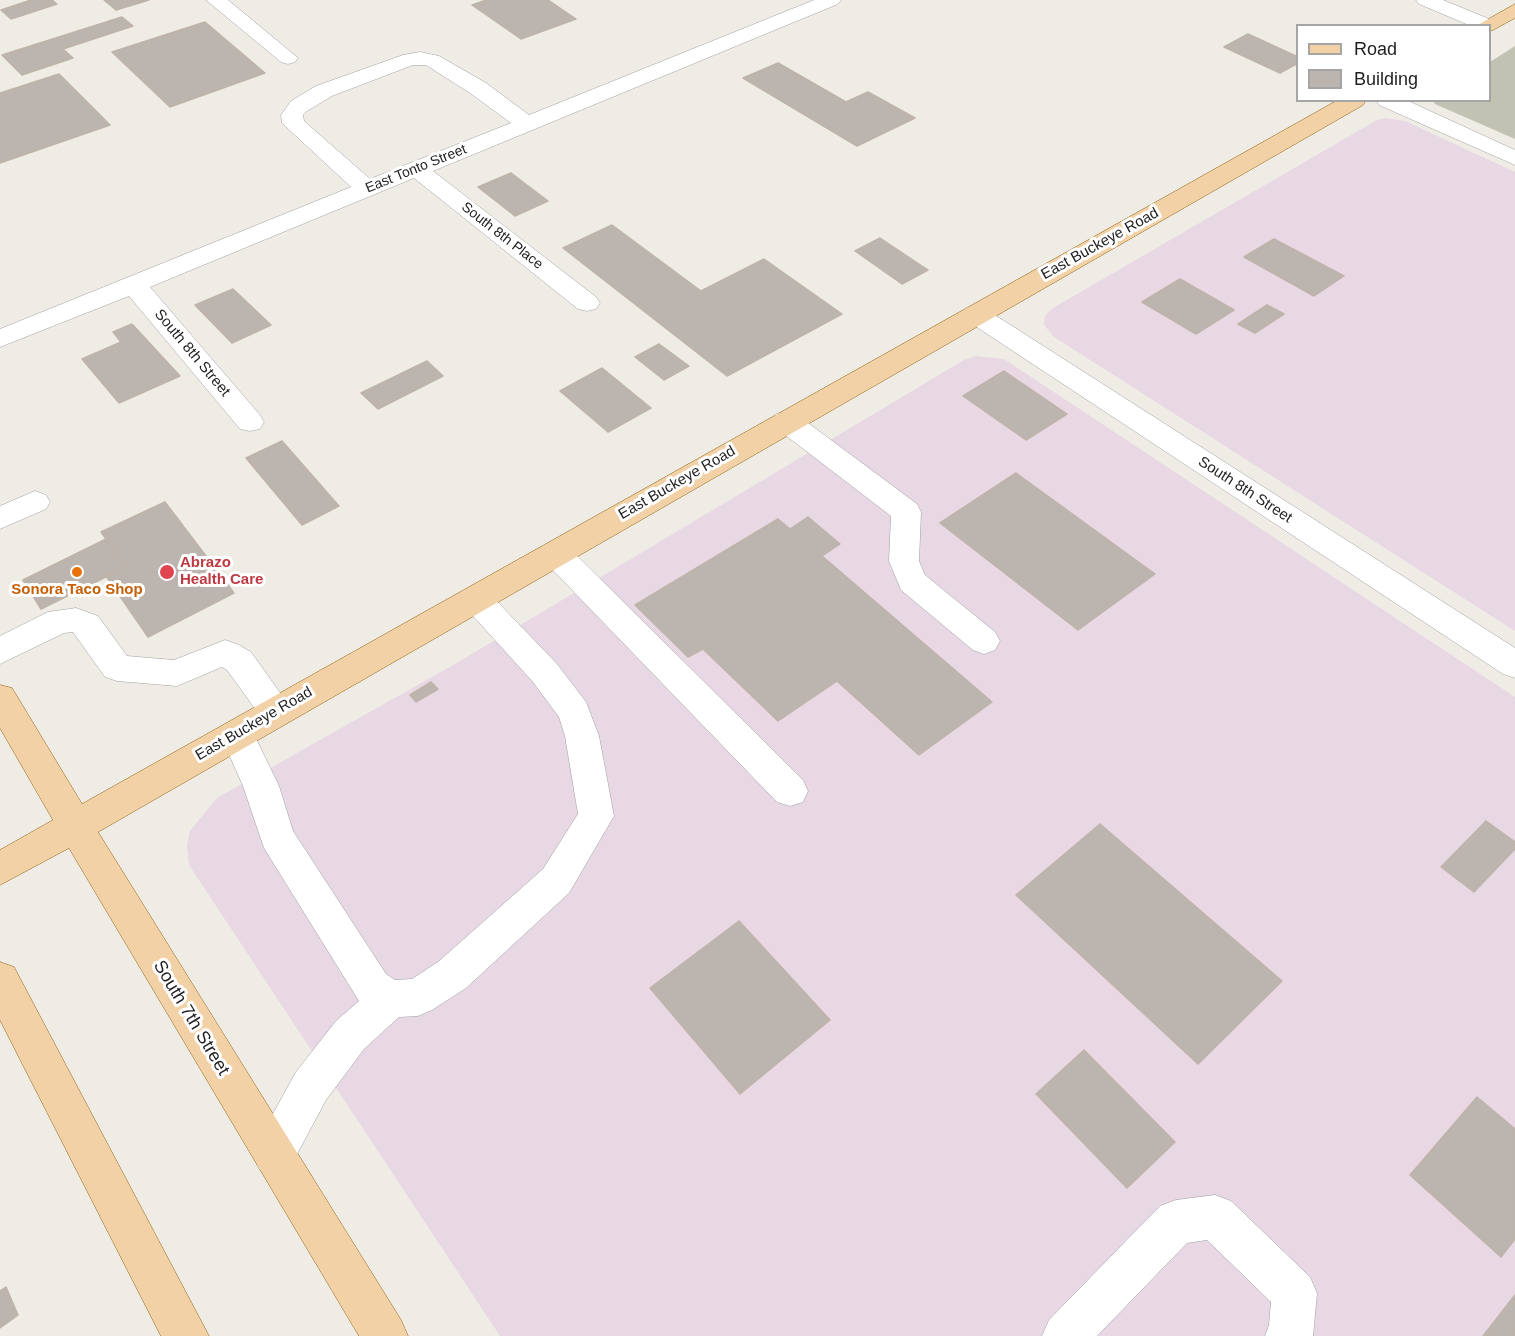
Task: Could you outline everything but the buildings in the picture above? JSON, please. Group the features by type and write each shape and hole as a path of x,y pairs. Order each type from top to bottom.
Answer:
{"main road":[{"path":"1488,24 1515,10"},
{"name":"East Buckeye Road","path":"0,869 1351,102"},
{"name":"South 7th Street","path":"0,698 385,1336"},
{"path":"0,980 186,1336"}],"street":[{"path":"216,0 288,58"},
{"name":"East Tonto Street","path":"0,339 831,0"},
{"path":"1426,0 1484,24"},
{"path":"367,189 293,123 292,115 299,106 324,91 410,59 420,58 432,60 478,88 527,124"},
{"path":"1391,102 1515,158"},
{"name":"South 8th Place","path":"417,169 587,303"},
{"name":"South 8th Street","path":"133,284 250,423"},
{"name":"South 8th Street","path":"975,314 1515,665"},
{"path":"786,421 906,512 904,561 912,582 984,641"},
{"path":"0,518 35,502"},
{"path":"555,553 790,791"},
{"path":"237,734 261,786 277,837 372,987 390,999 418,997 452,975 556,881 596,816 582,736 574,712 545,673 475,598"},
{"path":"0,651 59,621 76,620 87,625 117,668 177,673 203,660 225,653 239,661 276,711"},
{"path":"274,1154 310,1086 350,1035 390,999"},
{"path":"1065,1336 1176,1222 1215,1217 1294,1293 1292,1332 1288,1336"}],"shaded area":[{"path":"1515,46 1515,139 1434,102 1491,102 1491,61"},
{"path":"1385,118 1405,121 1515,172 1515,631 1054,337 1044,325 1045,316 1053,308 1377,120"},
{"path":"976,356 1004,359 1515,697 1515,1336 500,1336 189,865 187,846 190,831 217,798 455,664 964,360"}],"place":[{"name":"Sonora Taco Shop","path":"77,572"},
{"name":"Abrazo Health Care","path":"167,572"}]}
